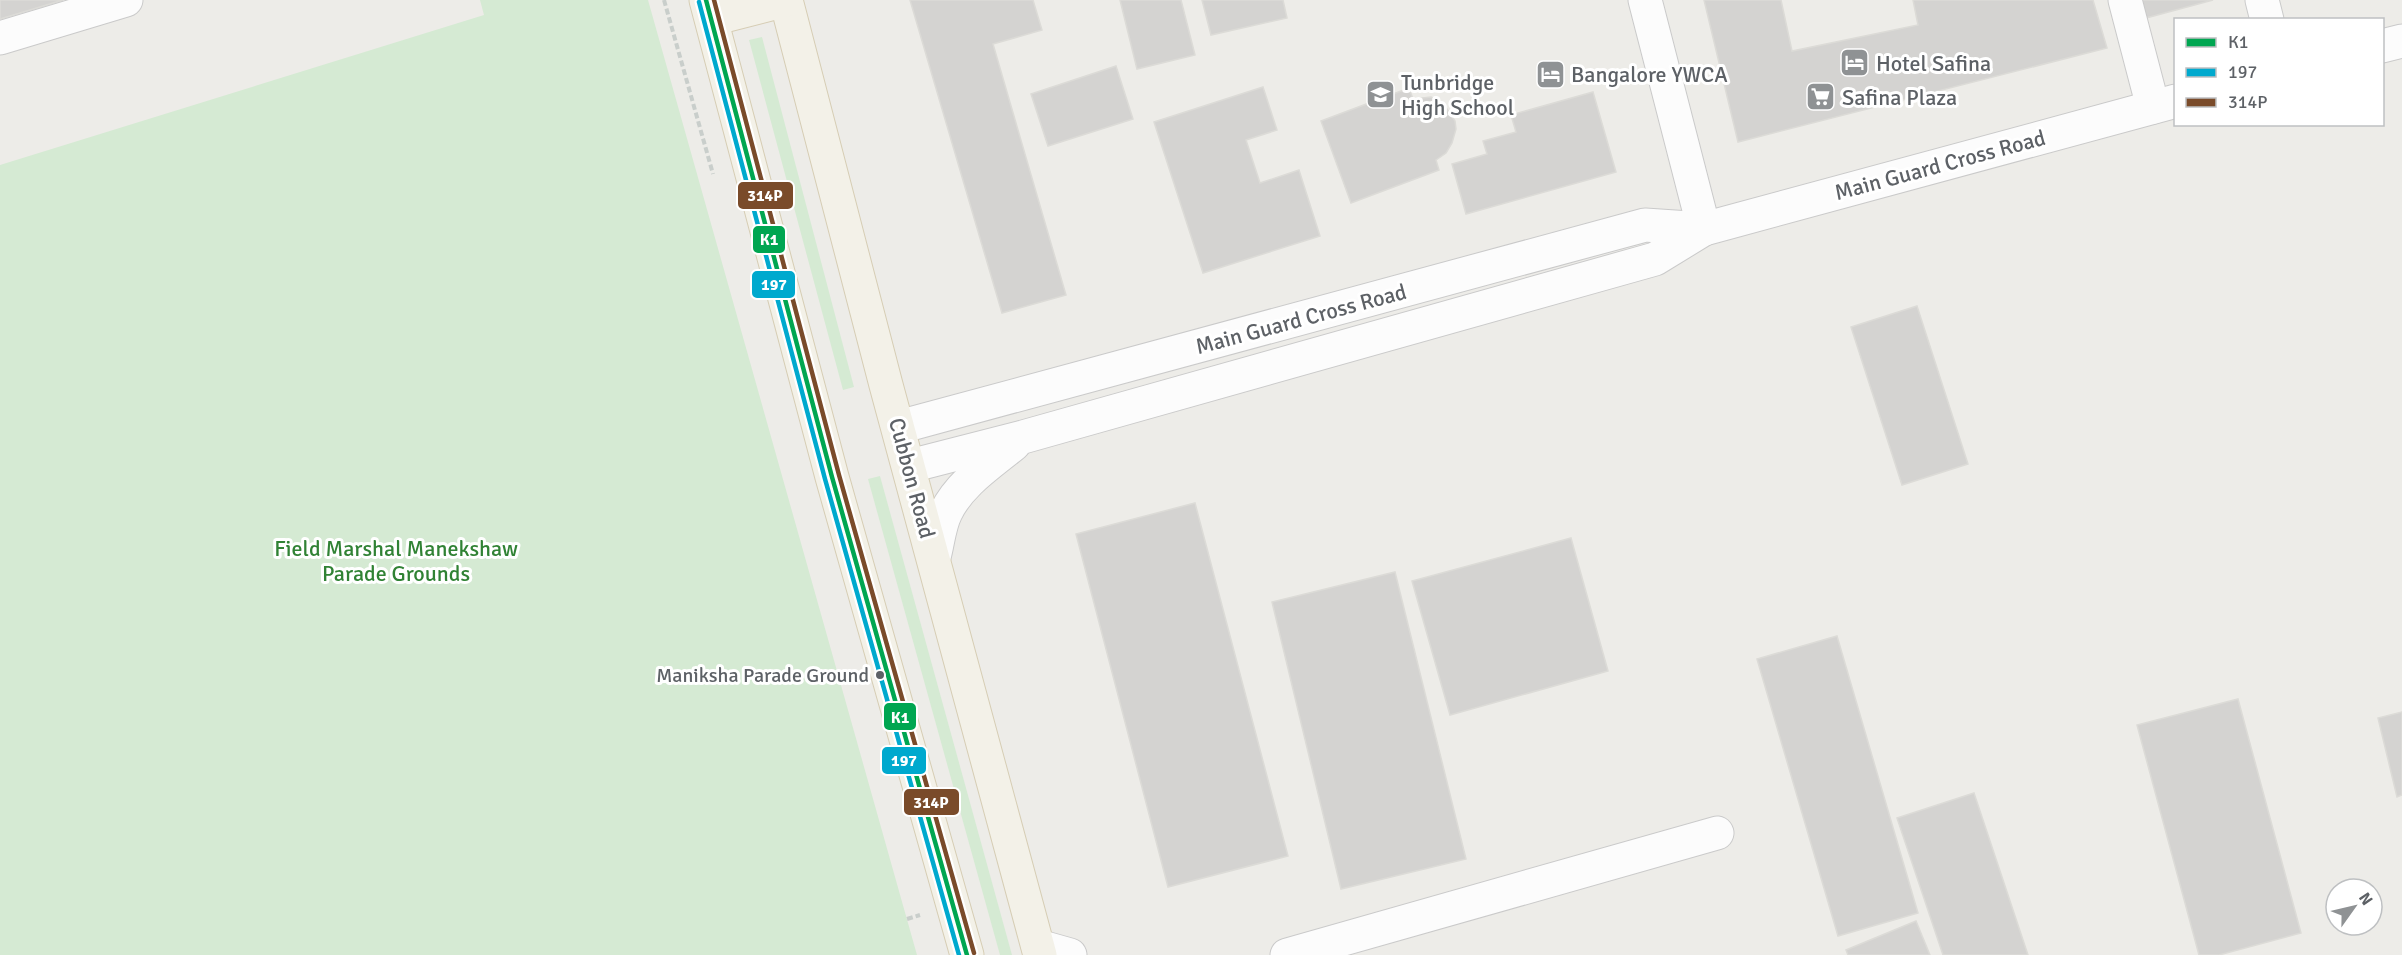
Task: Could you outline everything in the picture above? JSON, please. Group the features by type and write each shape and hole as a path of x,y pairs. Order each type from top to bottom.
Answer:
{"main road":[{"path":"786,0 709,9 832,477 967,955"},
{"name":"Cubbon Road","path":"786,0 1039,951"}],"street":[{"path":"0,38 126,0"},
{"path":"1645,0 1704,229"},
{"path":"2125,0 2164,105"},
{"path":"2262,0 2266,18"},
{"path":"2384,46 2402,41"},
{"name":"Main Guard Cross Road","path":"910,466 1023,437 1655,259 1704,229 2164,105"},
{"name":"Main Guard Cross Road","path":"899,428 1645,225 1704,229"},
{"path":"934,557 945,513 954,500 970,479 1023,437"},
{"path":"1287,955 1717,833"},
{"path":"1039,951 1070,955"}],"path":[{"path":"907,919 920,915"}],"green space":[{"name":"Field Marshal Manekshaw Parade Grounds","path":"480,0 648,0 917,955 0,955 0,165 484,15"},
{"path":"762,37 854,387 843,390 749,40"},
{"path":"880,476 1012,955 1000,955 868,479"}],"building":[{"path":"0,0 63,0 0,19"},
{"path":"910,0 1033,0 1042,30 993,44 1066,295 1002,313"},
{"path":"1120,0 1181,0 1195,55 1137,69"},
{"path":"1202,0 1283,0 1287,18 1211,35"},
{"name":"Safina Plaza","path":"1704,0 1781,0 1792,51 1918,25 1913,0 2093,0 2107,48 1738,142"},
{"path":"2141,0 2213,0 2146,18"},
{"path":"1116,66 1133,119 1048,146 1031,94"},
{"path":"1263,87 1277,130 1246,140 1260,183 1299,170 1320,236 1203,273 1154,122"},
{"path":"1409,88 1413,99 1431,97 1445,106 1455,121 1456,129 1452,143 1446,153 1436,160 1439,170 1351,203 1321,121"},
{"path":"1593,92 1616,172 1466,214 1452,164 1487,154 1483,141 1516,132 1511,115"},
{"path":"1917,306 1968,464 1902,485 1851,327"},
{"path":"1195,503 1288,856 1168,887 1076,534"},
{"path":"1571,538 1608,671 1450,715 1412,581"},
{"path":"1395,572 1466,859 1341,889 1272,602"},
{"path":"1837,636 1918,913 1838,936 1757,659"},
{"path":"2238,699 2301,933 2219,955 2199,955 2137,725"},
{"path":"2402,712 2402,795 2397,797 2378,718"},
{"path":"1974,793 2028,955 1943,955 1897,818"},
{"path":"1916,921 1930,955 1848,955 1846,950"}],"transit line":[{"name":"K1","path":"706,0 832,477 967,955"},
{"name":"314P","path":"714,0 839,475 974,953"},
{"name":"197","path":"699,2 825,479 959,955"}],"place":[{"name":"Hotel Safina","path":"1855,63"},
{"name":"Bangalore YWCA","path":"1550,74"},
{"name":"Tunbridge High School","path":"1380,95"},
{"name":"Safina Plaza","path":"1821,97"},
{"name":"Maniksha Parade Ground","path":"880,675"}]}
